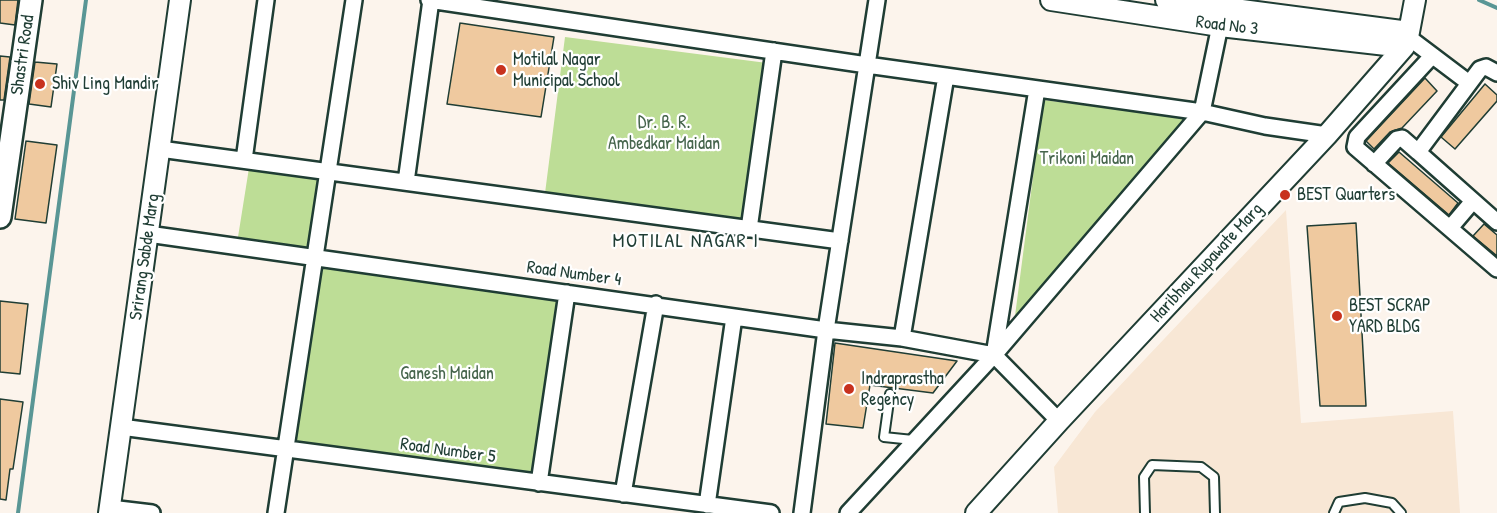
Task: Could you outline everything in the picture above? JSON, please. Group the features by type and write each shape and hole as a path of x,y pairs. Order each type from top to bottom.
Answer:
{"main road":[{"name":"Shastri Road","path":"0,217 31,0"}],"street":[{"name":"Srirang Sabde Marg","path":"114,511 164,150 180,0"},
{"path":"188,0 164,150 840,241"},
{"path":"244,160 266,0"},
{"path":"276,513 354,0"},
{"path":"406,182 430,0 1202,112 1265,126 1327,135"},
{"path":"802,513 826,330 878,0"},
{"name":"Road No 3","path":"1051,0 1223,11 1407,39"},
{"path":"848,513 994,355 1202,112 1223,11 1166,0"},
{"path":"1415,0 1407,39 1469,83"},
{"name":"Haribhau Rupawate Marg","path":"976,513 1327,135 1407,39"},
{"path":"749,229 774,51"},
{"path":"1432,56 1357,136 1356,147 1497,269"},
{"path":"1418,152 1480,69 1486,67 1497,73"},
{"path":"902,339 946,76"},
{"path":"994,355 1037,88"},
{"path":"1374,164 1397,139 1402,138 1497,222"},
{"path":"1450,228 1473,201"},
{"name":"Road Number 4","path":"153,235 902,339 994,355"},
{"path":"539,483 567,293"},
{"path":"623,494 656,304"},
{"path":"707,505 734,317"},
{"path":"994,355 1059,421"},
{"name":"Road Number 5","path":"125,428 771,513"},
{"path":"114,511 152,513"}],"lane":[{"path":"890,394 884,437 915,441"},
{"path":"1145,513 1144,477 1152,465 1201,467 1208,472 1214,477 1215,513"},
{"path":"1334,513 1339,502 1365,498 1392,503 1401,513"}],"shaded area":[{"path":"1286,210 1301,423 1453,411 1460,513 1058,513 1054,467 1095,412"}],"green space":[{"name":"Dr. B. R. Ambedkar Maidan","path":"565,37 767,63 745,228 544,201"},
{"name":"Trikoni Maidan","path":"1043,100 1196,119 1179,132 1015,316"},
{"path":"249,168 321,179 310,248 238,237"},
{"name":"Ganesh Maidan","path":"322,264 559,299 538,482 296,441"}],"building":[{"path":"0,0 18,0 15,25 0,23"},
{"name":"Motilal Nagar Municipal School","path":"460,23 554,37 541,117 447,104"},
{"path":"0,56 10,57 4,100 0,100"},
{"name":"Shiv Ling Mandir","path":"35,62 57,64 51,107 29,104"},
{"path":"1425,78 1437,91 1402,128 1390,132 1374,149 1366,141"},
{"path":"1485,84 1497,95 1497,101 1455,149 1441,137"},
{"path":"26,141 57,145 46,223 15,219"},
{"path":"1399,152 1458,203 1449,215 1388,163"},
{"name":"BEST SCRAP YARD BLDG","path":"1356,223 1366,406 1320,406 1307,226"},
{"path":"1484,224 1497,235 1497,256 1473,236"},
{"path":"0,301 28,304 20,374 0,372"},
{"name":"Indraprastha Regency","path":"835,343 957,361 933,393 870,385 863,428 826,424"},
{"path":"0,399 23,402 6,500 0,499"}],"waterway":[{"path":"18,513 86,0"},
{"path":"1479,0 1497,8"}],"place":[{"name":"Motilal Nagar Municipal School","path":"501,70"},
{"name":"Shiv Ling Mandir","path":"40,84"},
{"name":"BEST Quarters","path":"1285,195"},
{"name":"BEST SCRAP YARD BLDG","path":"1337,316"},
{"name":"Indraprastha Regency","path":"849,389"}],"district":[{"name":"MOTILAL NAGAR I","path":"686,242"}]}
